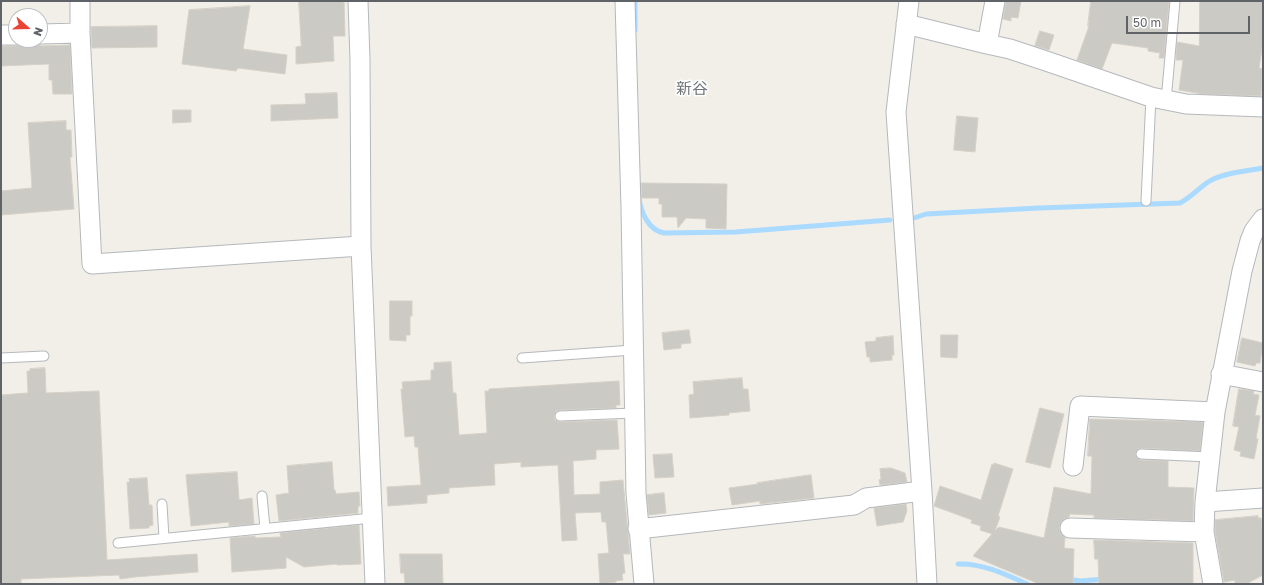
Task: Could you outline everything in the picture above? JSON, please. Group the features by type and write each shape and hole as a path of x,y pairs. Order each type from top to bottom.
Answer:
{"street":[{"path":"80,1 80,33 92,264 361,246"},
{"path":"358,1 360,60 361,246 375,584"},
{"path":"625,1 636,492 638,529 644,584"},
{"path":"909,1 896,112 927,584"},
{"path":"987,44 995,1"},
{"path":"906,24 1010,49 1159,99 1200,105 1263,107"},
{"path":"48,34 80,33"},
{"path":"1213,584 1204,532 1215,412 1221,374 1242,271 1253,242 1254,231 1263,219"},
{"path":"1221,374 1263,382"},
{"path":"1073,466 1080,406 1215,412"},
{"path":"638,529 854,505 866,498 922,491"},
{"path":"1206,502 1263,498"},
{"path":"1070,528 1204,532"}],"lane":[{"path":"1146,201 1159,99 1175,1"},
{"path":"522,358 633,350"},
{"path":"1,358 44,356"},
{"path":"560,416 634,413"},
{"path":"1141,454 1210,457"},
{"path":"262,496 265,528"},
{"path":"162,504 164,538"},
{"path":"118,543 372,518"}],"building":[{"path":"299,1 344,1 345,36 333,36 334,61 296,64 296,47 301,46"},
{"path":"1006,1 1021,1 1018,18 1011,17 1011,21 1003,19"},
{"path":"1091,1 1169,1 1164,58 1159,58 1160,53 1148,51 1148,48 1112,43 1102,69 1077,60 1089,26"},
{"path":"1200,1 1263,1 1263,42 1259,68 1262,69 1261,96 1203,94 1179,90 1183,60 1176,60 1177,42 1199,46"},
{"path":"250,6 243,49 287,55 285,74 238,68 236,71 182,64 189,10"},
{"path":"157,26 157,47 92,48 91,27"},
{"path":"1040,31 1054,35 1049,50 1035,46"},
{"path":"70,45 72,94 53,94 52,80 49,80 49,64 1,66 1,46 8,46 8,48 48,48 48,46"},
{"path":"337,93 338,118 271,121 271,105 306,104 305,94"},
{"path":"173,110 191,110 191,122 173,123"},
{"path":"957,116 978,118 975,152 954,150"},
{"path":"66,121 66,130 71,130 72,157 70,157 74,209 1,215 1,191 32,188 28,123"},
{"path":"641,183 727,184 726,229 706,228 706,219 686,218 678,228 677,217 662,217 662,204 659,204 659,198 642,198"},
{"path":"390,301 412,301 410,335 406,335 406,341 390,340"},
{"path":"689,330 691,343 681,344 681,348 664,350 662,333"},
{"path":"941,335 958,335 957,358 941,357"},
{"path":"893,336 894,355 892,355 892,360 870,362 870,357 867,357 865,342 876,341 876,338"},
{"path":"1242,338 1263,343 1260,363 1256,363 1255,366 1237,362"},
{"path":"451,362 453,393 456,393 459,435 487,433 485,391 489,391 489,389 619,381 620,405 616,405 616,408 560,410 556,411 554,416 555,420 560,422 617,420 619,449 596,450 596,459 573,461 574,495 600,494 600,482 623,480 630,554 623,554 625,573 622,574 623,580 600,584 598,554 609,553 606,522 602,522 601,512 575,513 577,540 562,541 558,465 521,467 521,462 494,464 495,485 449,488 449,493 427,495 427,503 388,506 387,487 421,485 418,447 415,447 414,436 405,437 401,389 403,389 402,382 431,380 431,370 434,370 434,363"},
{"path":"45,368 46,393 99,391 107,560 197,554 198,572 120,579 119,575 21,579 21,584 2,584 1,395 28,393 27,371 30,371 30,369"},
{"path":"742,378 743,389 748,389 750,411 729,413 729,415 690,418 689,395 694,394 693,382"},
{"path":"1239,389 1254,391 1253,394 1259,395 1255,415 1260,416 1254,459 1240,456 1241,452 1234,450 1239,427 1233,426"},
{"path":"1040,408 1064,414 1050,468 1026,462"},
{"path":"1090,419 1203,422 1200,451 1141,448 1135,453 1136,457 1140,460 1168,461 1168,487 1194,488 1193,521 1094,518 1094,515 1070,514 1069,517 1061,522 1059,528 1061,534 1065,538 1064,548 1074,549 1073,584 1039,584 973,556 992,534 980,530 981,526 971,523 972,520 934,506 940,486 981,500 992,464 994,465 994,463 1013,469 998,516 1000,517 995,531 999,527 1044,538 1054,487 1091,494 1092,456 1088,456"},
{"path":"672,454 674,477 655,478 653,455"},
{"path":"332,462 334,490 336,494 359,492 360,506 358,506 358,513 279,521 276,495 289,493 287,466"},
{"path":"891,468 905,473 907,482 880,485 880,469"},
{"path":"237,472 239,500 252,498 254,524 229,526 229,522 191,526 186,475"},
{"path":"811,475 814,498 760,504 760,501 732,505 729,488"},
{"path":"147,478 149,505 152,505 153,525 149,526 149,528 130,529 127,482 130,482 129,479"},
{"path":"664,493 666,513 649,515 647,495"},
{"path":"906,504 907,511 903,522 877,526 874,508"},
{"path":"1258,516 1258,518 1261,518 1263,536 1263,575 1248,583 1235,583 1235,580 1224,582 1215,531 1215,520"},
{"path":"359,525 361,564 337,564 304,567 286,557 286,568 232,572 230,538 255,536 255,538 281,537 280,533"},
{"path":"1094,540 1193,543 1193,584 1099,584 1098,559 1095,559"},
{"path":"400,554 442,554 443,584 405,584 404,573 401,573"}],"waterway":[{"path":"635,1 635,30"},
{"path":"914,218 926,214 1180,203 1208,182 1220,176 1263,168"},
{"path":"639,198 646,220 658,231 664,233 736,232 890,220"},
{"path":"958,564 985,567 1027,584"},
{"path":"1068,579 1080,581 1106,579"}],"district":[{"name":"新谷","path":"692,89"}]}
